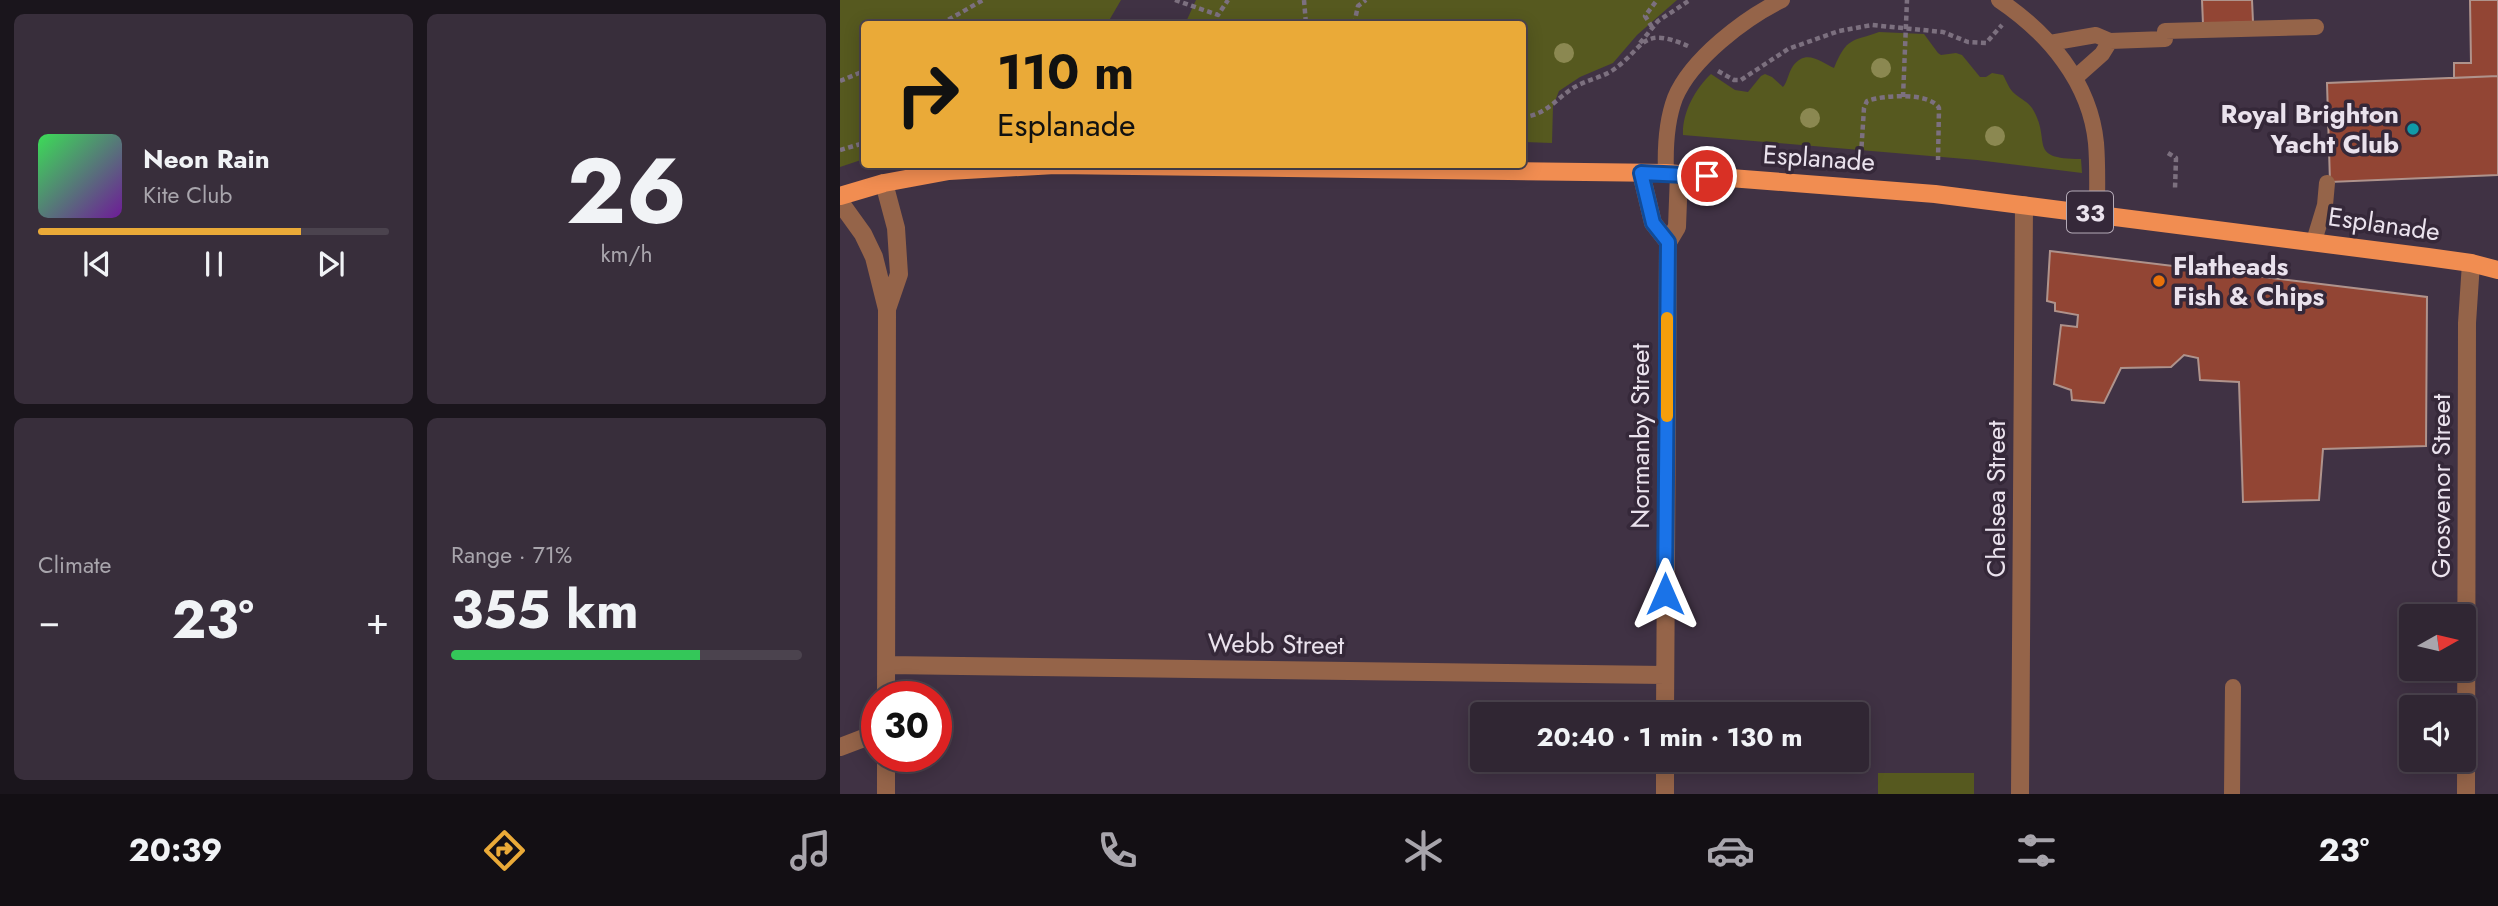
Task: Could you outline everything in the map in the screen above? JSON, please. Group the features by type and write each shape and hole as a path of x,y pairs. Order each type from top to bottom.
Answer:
{"main road":[{"name":"Esplanade","path":"840,196 884,183 949,172 1010,168"},
{"name":"Esplanade","path":"1275,168 1641,173 1846,186 2097,213 2471,263 2498,270"}],"street":[{"path":"1641,173 1653,223 1668,242"},
{"name":"Normanby Street","path":"1665,702 1668,242 1677,227 1672,174"},
{"path":"884,183 896,228 899,274 887,310"},
{"path":"840,202 863,234 874,257 887,310 886,681"},
{"name":"Chelsea Street","path":"2020,794 2024,205"},
{"name":"Grosvenor Street","path":"2466,794 2467,323 2471,263"},
{"name":"Webb Street","path":"887,665 1665,675"},
{"path":"840,747 861,739"},
{"path":"886,772 886,794"},
{"path":"1665,772 1665,794"}],"lane":[{"path":"1672,174 1665,139 1675,99 1681,87 1696,66 1741,25 1782,0"},
{"path":"1999,0 2050,43 2075,78 2085,101 2096,142 2097,213"},
{"path":"2050,43 2096,35 2110,41 2165,35 2316,27"},
{"path":"2075,78 2102,54 2110,41"},
{"path":"2314,241 2325,205 2327,183"},
{"path":"2232,794 2233,687"}],"path":[{"path":"946,21 983,0"},
{"path":"1175,0 1219,15 1228,0"},
{"path":"1304,0 1306,21"},
{"path":"1355,21 1358,6 1366,0"},
{"path":"1652,27 1645,16 1657,0"},
{"path":"1526,116 1544,111 1573,88 1611,71 1624,61 1652,27 1690,0"},
{"path":"1903,97 1907,0"},
{"path":"1716,71 1734,80 1741,80 1788,49 1839,31 1872,26 1943,32 1968,42 1986,43 2014,10"},
{"path":"840,81 861,72"},
{"path":"1861,155 1864,108 1867,101 1903,97 1931,100 1937,104 1938,160"},
{"path":"840,150 861,143"},
{"path":"2168,153 2176,158 2175,189"}],"green space":[{"path":"840,0 1121,0 1109,21 861,21 861,160 840,167"},
{"path":"1196,0 1677,0 1637,35 1613,63 1580,77 1559,91 1553,106 1552,143 1526,142 1526,21 1186,21"},
{"path":"1879,32 1924,34 1938,53 1962,55 1980,77 1992,73 2003,75 2013,92 2032,108 2046,152 2053,156 2081,159 2082,173 1977,160 1683,135 1691,102 1711,74 1735,90 1748,92 1765,74 1783,87 1791,69 1803,58 1813,58 1834,68 1851,42"},
{"path":"1878,773 1974,773 1974,794 1878,794"}],"building":[{"path":"2202,0 2252,0 2253,22 2203,24"},
{"path":"2470,0 2498,0 2498,76 2454,78 2454,63 2471,63"},
{"name":"Royal Brighton Yacht Club","path":"2498,76 2498,175 2330,182 2327,83"},
{"path":"2050,251 2427,297 2426,446 2323,449 2319,500 2243,502 2239,382 2200,380 2198,358 2184,355 2171,367 2121,368 2104,403 2072,400 2071,390 2054,384 2061,325 2077,327 2078,315 2055,311 2055,303 2047,301"}],"slow traffic":[{"path":"1667,318 1667,416"}],"place":[{"name":"Royal Brighton Yacht Club","path":"2413,129"},
{"name":"Flatheads Fish & Chips","path":"2159,281"}],"route":[{"path":"1665,594 1668,242 1648,212 1641,173 1707,176"}]}
